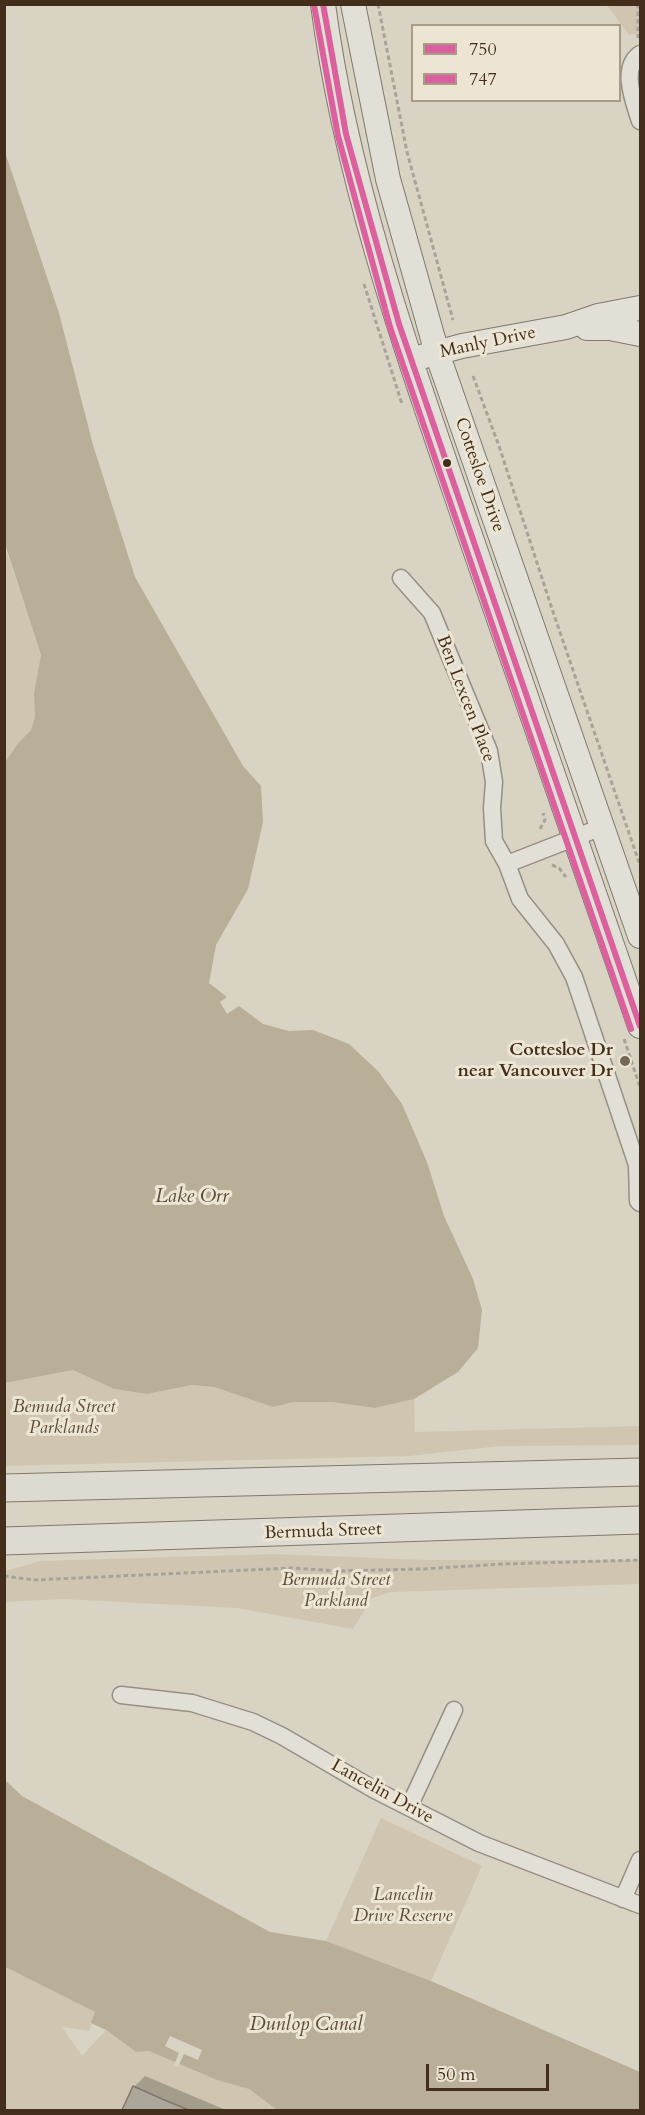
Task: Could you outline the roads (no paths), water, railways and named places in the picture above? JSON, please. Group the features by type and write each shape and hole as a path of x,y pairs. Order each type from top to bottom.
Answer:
{"main road":[{"name":"Cottesloe Drive","path":"323,4 343,115 372,237 410,360 640,1026"},
{"name":"Cottesloe Drive","path":"353,4 388,179 437,353 640,936"},
{"name":"Manly Drive","path":"410,360 496,338 566,327 598,316 640,308"},
{"name":"Manly Drive","path":"566,327 610,328 640,334"},
{"path":"4,1488 640,1472"},
{"name":"Bermuda Street","path":"4,1541 640,1520"}],"street":[{"path":"640,49 629,72 640,121"},
{"name":"Ben Lexcen Place","path":"401,578 432,613 489,751 494,782 492,808 494,841 507,864 520,900 556,944 574,977 637,1166 638,1201 640,1203"},
{"path":"507,864 602,827"},
{"name":"Lancelin Drive","path":"121,1695 192,1703 253,1722 282,1736 373,1789 479,1843 640,1905"},
{"path":"409,1807 454,1710"},
{"path":"623,1899 640,1860"}],"water":[{"name":"Lake Orr","path":"5,152 59,313 93,445 135,577 243,766 261,786 263,822 248,889 216,945 209,983 227,997 220,1002 227,1014 239,1006 263,1024 289,1031 313,1030 349,1044 378,1071 402,1104 427,1162 444,1216 473,1279 482,1310 478,1348 458,1372 414,1399 375,1408 332,1402 294,1402 273,1407 214,1387 192,1385 147,1394 114,1389 73,1370 5,1383 5,762 31,730 35,717 34,693 41,655 5,544"},
{"name":"Dunlop Canal","path":"4,1779 22,1796 270,1932 326,1941 431,1981 640,2072 640,2110 277,2110 249,2089 217,2080 149,2051 136,2052 106,2030 91,2023 95,2012 5,1967"}],"place":[{"name":"Cottesloe Dr near Vancouver Dr","path":"625,1061"}],"park label":[{"name":"Bemuda Street Parklands","path":"64,1418"},
{"name":"Bermuda Street Parkland","path":"336,1591"},
{"name":"Lancelin Drive Reserve","path":"403,1906"}]}
